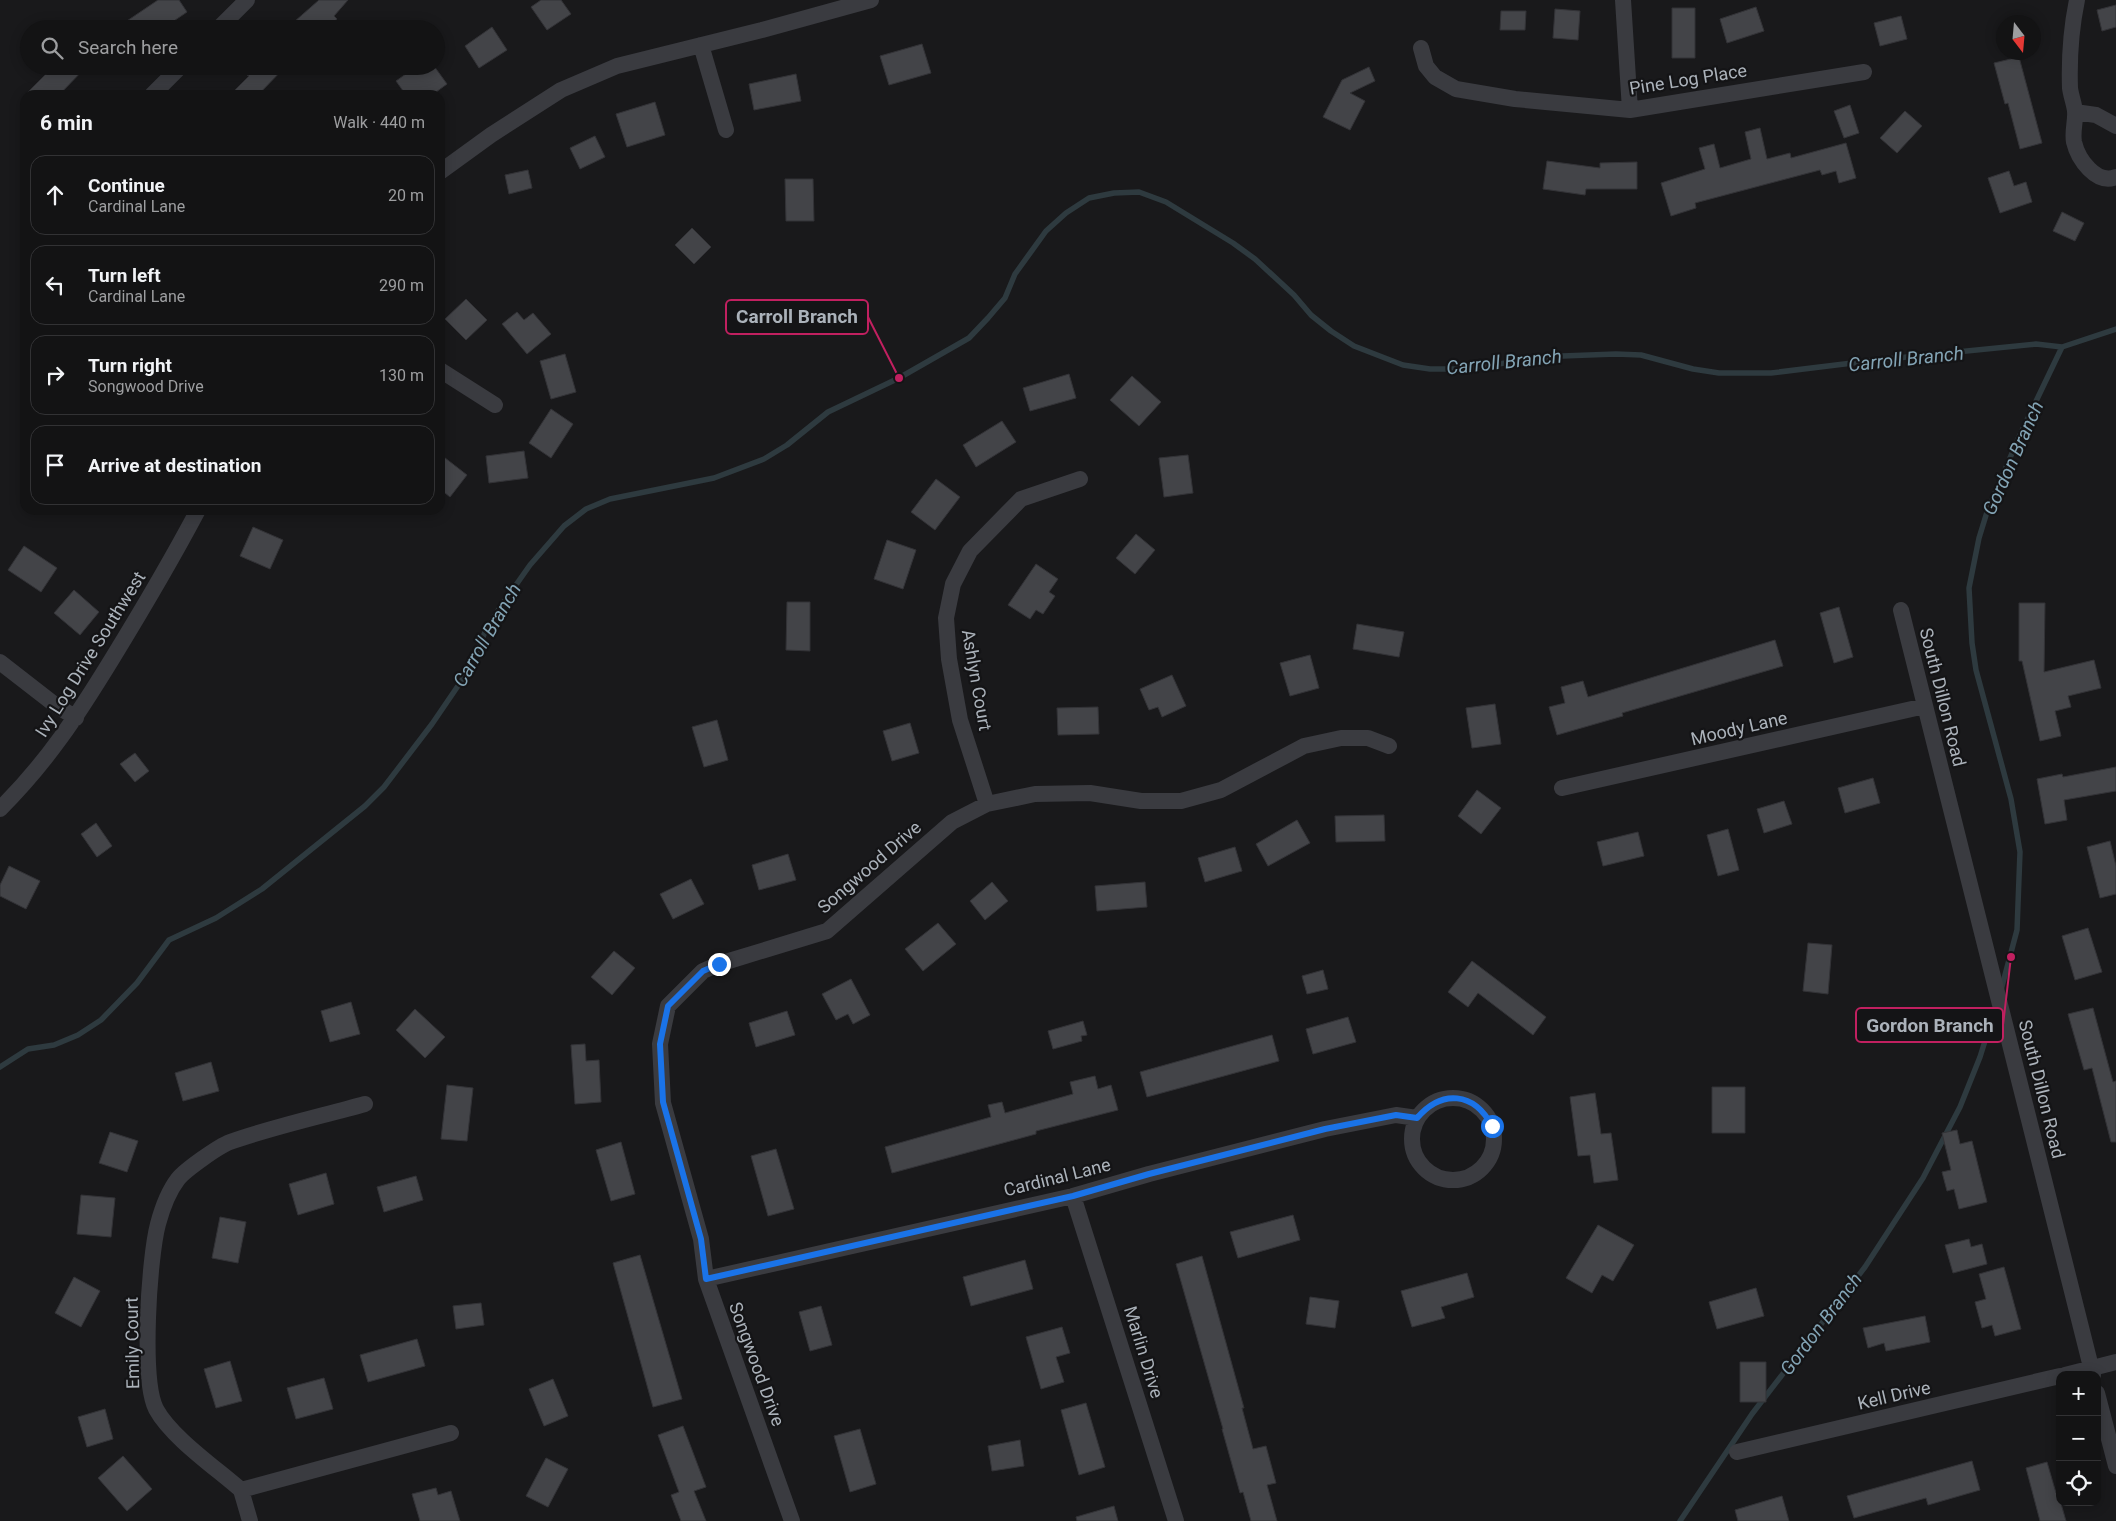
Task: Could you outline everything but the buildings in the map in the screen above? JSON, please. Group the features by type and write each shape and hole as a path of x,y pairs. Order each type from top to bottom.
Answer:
{"street":[{"path":"227,20 247,0"},
{"path":"445,168 490,135 561,90 617,66 762,30 871,0"},
{"path":"1623,0 1630,110"},
{"path":"2077,0 2071,28 2070,90 2075,112 2073,126 2074,143 2086,167 2098,176 2110,179 2116,176"},
{"path":"701,45 726,130"},
{"name":"Pine Log Place","path":"1421,48 1426,66 1435,77 1456,89 1515,99 1630,110 1864,72"},
{"path":"157,90 172,75"},
{"path":"2075,112 2096,115 2116,126"},
{"path":"445,373 495,405"},
{"name":"Ashlyn Court","path":"987,804 960,720 949,659 946,618 953,584 970,551 1021,499 1080,479"},
{"name":"Ivy Log Drive Southwest","path":"0,809 37,770 76,718 159,582 195,515"},
{"name":"South Dillon Road","path":"1901,610 2092,1371"},
{"path":"0,662 54,704 76,718"},
{"name":"Moody Lane","path":"1562,788 1925,706"},
{"name":"Songwood Drive","path":"792,1521 706,1279 701,1239 663,1102 660,1044 668,1006 703,971 719,964 827,931 952,822 987,804 1036,794 1090,793 1141,801 1181,801 1221,790 1304,746 1341,738 1368,738 1389,746"},
{"path":"1457,1098 1476,1105 1486,1114 1492,1126 1494,1139 1492,1152 1486,1164 1475,1174 1463,1179 1449,1180 1436,1177 1424,1169 1416,1158 1412,1145 1412,1131 1417,1118 1426,1108 1437,1101 1457,1098"},
{"name":"Emily Court","path":"241,1490 167,1427 155,1407 149,1380 148,1343 152,1252 165,1201 178,1179 228,1143 365,1104"},
{"name":"Cardinal Lane","path":"706,1279 1073,1196 1149,1174 1325,1129 1396,1115 1417,1118"},
{"name":"Marlin Drive","path":"1073,1196 1176,1521"},
{"path":"2094,1371 2116,1362"},
{"name":"Kell Drive","path":"1738,1452 2056,1377"},
{"path":"2101,1408 2116,1466"},
{"path":"250,1521 241,1490 452,1433"}],"waterway":[{"name":"Carroll Branch","path":"0,1067 28,1049 54,1045 78,1035 101,1020 137,983 169,940 216,918 262,889 365,806 384,787 432,724 462,680 485,632 499,609 530,565 564,526 586,509 610,499 714,478 764,459 787,445 828,412 899,378 969,338 1005,298 1015,274 1046,231 1066,213 1089,198 1114,193 1139,192 1166,202 1233,243 1255,259 1294,295 1311,315 1354,346 1403,365 1430,369 1457,369 1562,356 1616,354 1641,355 1693,369 1719,373 1771,373 2036,344 2062,347 2116,329"},
{"name":"Gordon Branch","path":"2001,990 2017,930 2020,852 2011,799 1976,670 1972,643 1969,588 1979,538 1987,512 2018,439 2062,347"},
{"name":"Gordon Branch","path":"1680,1521 1752,1414 1865,1267 1923,1178 1960,1107 1980,1057 1996,1006"}],"place":[{"name":"Carroll Branch","path":"899,378"},
{"name":"Gordon Branch","path":"2011,957"}],"route":[{"path":"719,964 703,971 668,1006 660,1044 663,1102 701,1239 706,1279 1073,1196 1149,1174 1369,1119 1396,1115 1417,1118 1426,1108 1437,1101 1450,1098 1464,1099 1476,1105 1486,1114 1492,1126"}]}
